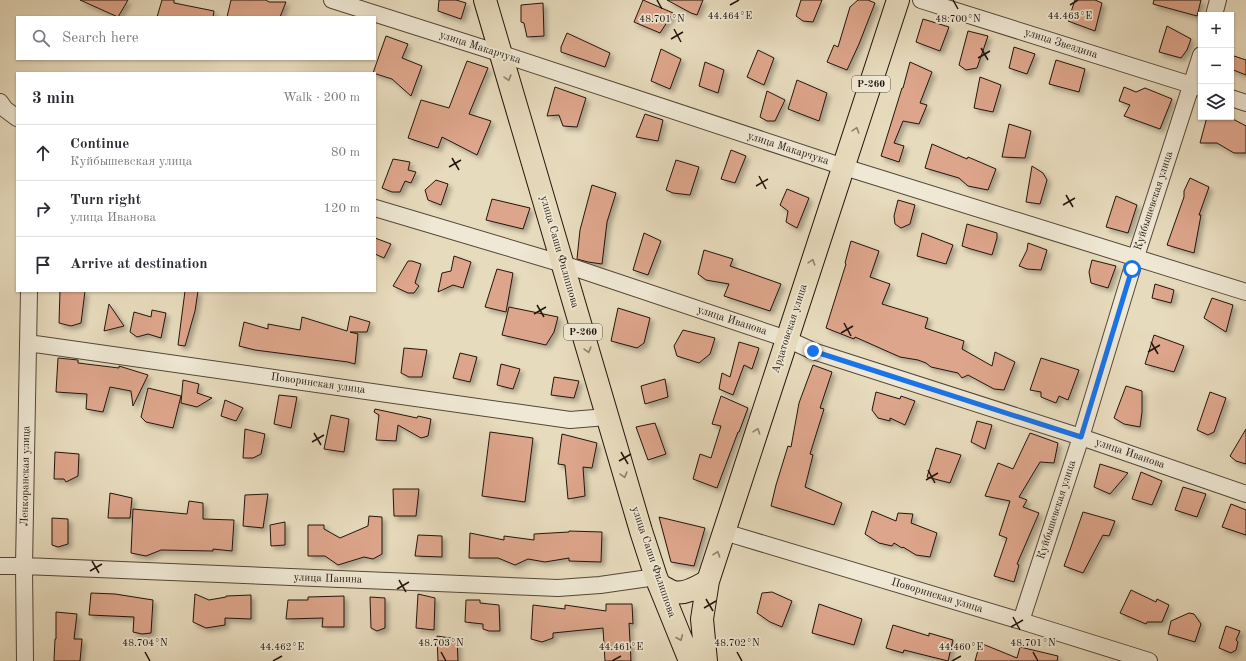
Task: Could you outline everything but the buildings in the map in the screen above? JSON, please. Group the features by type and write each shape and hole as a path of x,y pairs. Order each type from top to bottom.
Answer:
{"highway":[{"name":"улица Саши Филиппова","path":"485,0 638,524 657,581 690,661"},
{"name":"Ардатовская улица","path":"706,661 702,619 708,580 898,0"},
{"path":"657,581 672,592 679,593 699,586 708,580"}],"street":[{"name":"улица Макарчука","path":"332,0 502,54 844,167 1246,292"},
{"name":"улица Звездина","path":"921,0 1196,87"},
{"path":"1215,12 1218,0"},
{"name":"Куйбышевская улица","path":"1021,621 1081,437 1136,258 1196,87 1198,74"},
{"path":"1234,99 1246,103"},
{"path":"0,102 5,109 16,117"},
{"name":"улица Иванова","path":"376,208 563,264 787,339 813,351 1081,437 1246,494"},
{"name":"Ленкоранская улица","path":"25,661 24,566 29,292"},
{"name":"Поворинская улица","path":"28,343 570,420 607,417"},
{"name":"Поворинская улица","path":"724,532 1149,661"},
{"name":"улица Панина","path":"0,566 558,588 657,581"}],"route":[{"path":"813,351 1081,437 1132,269"}]}
